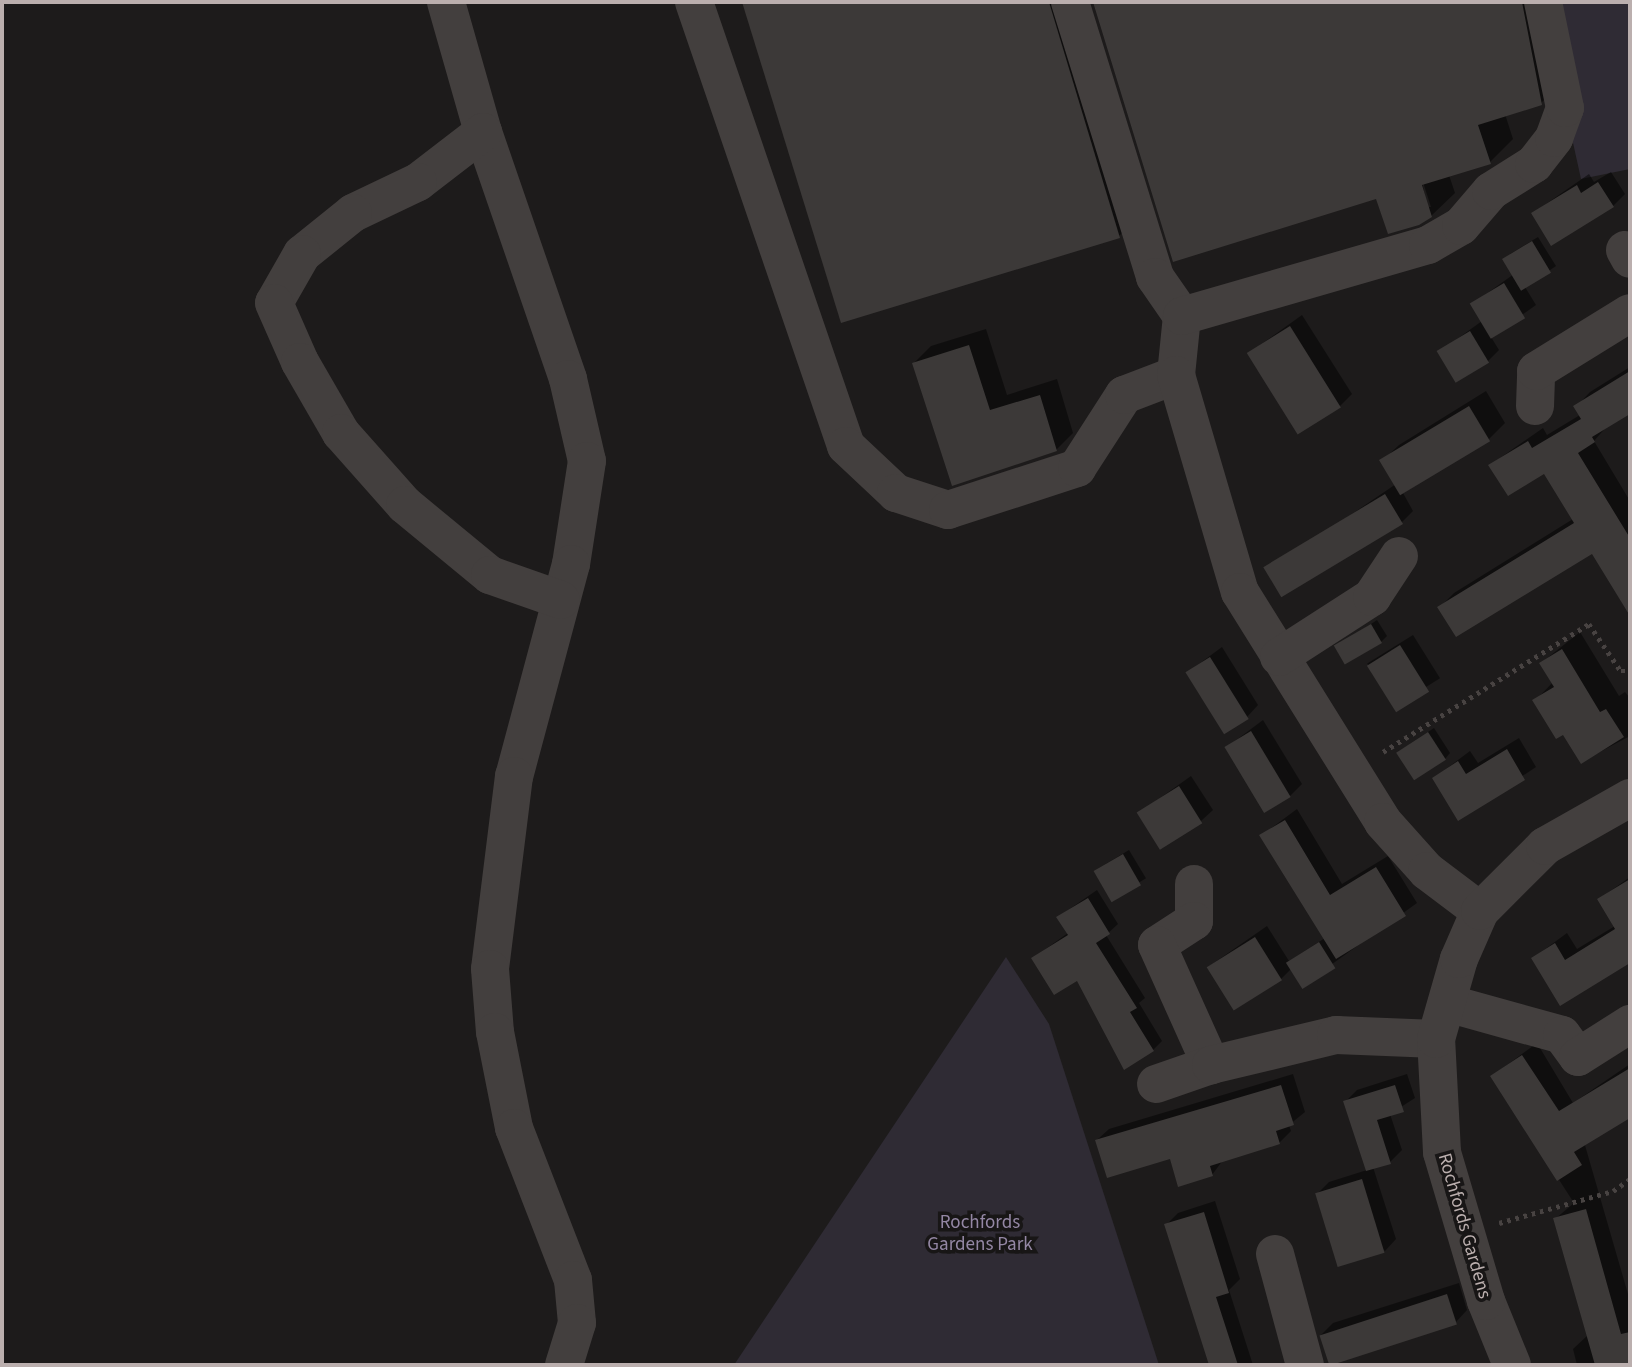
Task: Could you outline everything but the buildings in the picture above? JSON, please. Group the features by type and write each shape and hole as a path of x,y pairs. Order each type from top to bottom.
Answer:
{"street":[{"path":"446,2 483,132 568,379 587,461 561,600 514,776 490,969 495,1032 514,1128 573,1280 577,1323 564,1365"},
{"path":"694,2 846,446 896,493 948,510 1077,468 1124,395 1176,376"},
{"path":"1070,2 1155,277 1182,316 1176,376 1240,592 1383,821 1427,871 1480,911"},
{"path":"1182,316 1428,245 1461,226 1491,191 1534,164 1554,138 1565,108 1542,2"},
{"path":"483,132 418,182 353,213 302,254 274,303 300,362 341,433 405,505 490,575 561,600"},
{"path":"1535,406 1536,371 1630,313"},
{"path":"1279,657 1372,597 1399,556"},
{"name":"Rochfords Gardens","path":"1512,1365 1464,1232 1442,1152 1436,1040 1459,959 1480,911 1545,846 1630,798"},
{"path":"1194,884 1194,921 1157,945 1211,1065"},
{"path":"1447,1003 1562,1035 1578,1057 1630,1024"},
{"path":"1156,1084 1211,1065 1336,1035 1436,1040"},
{"path":"1275,1254 1305,1365"}],"path":[{"path":"1352,771 1589,624 1621,671 1630,671"},
{"path":"1464,1232 1613,1191 1630,1179"}],"green space":[{"path":"1542,2 1630,2 1630,169 1581,179"},
{"name":"Rochfords Gardens Park","path":"1006,957 1049,1024 1159,1365 734,1365"}]}
